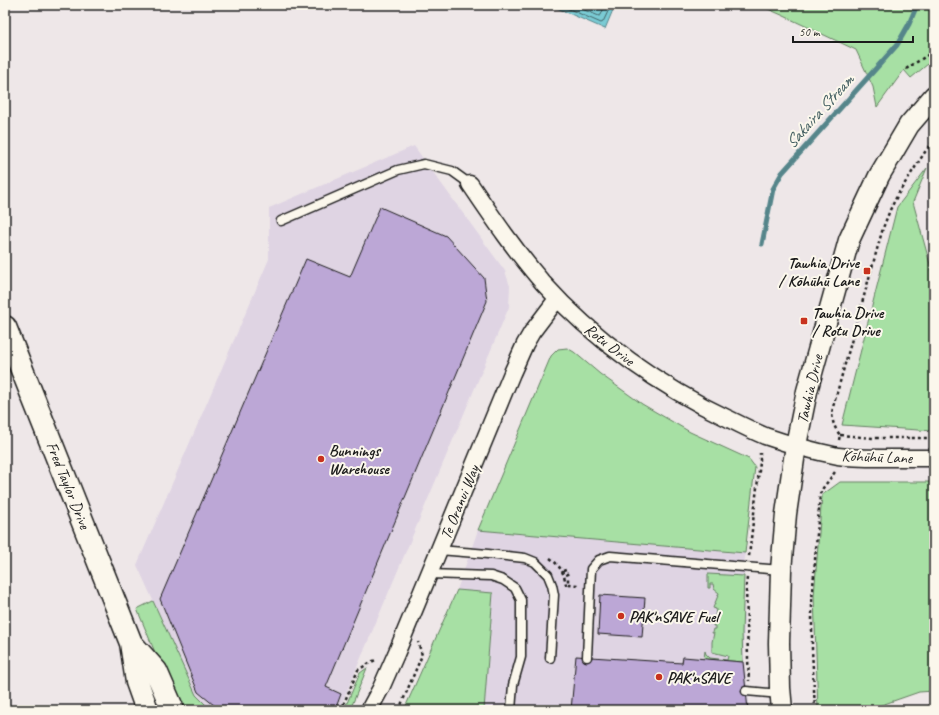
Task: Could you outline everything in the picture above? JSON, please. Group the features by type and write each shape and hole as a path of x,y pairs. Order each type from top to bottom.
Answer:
{"main road":[{"name":"Fred Taylor Drive","path":"5,327 131,643 137,682 147,710"},
{"name":"Fred Taylor Drive","path":"131,643 156,671 173,710"}],"street":[{"name":"Tawhia Drive","path":"781,702 779,643 781,570 786,514 796,446 807,391 849,240 879,176 909,125 934,96"},
{"name":"Rotu Drive","path":"470,184 504,234 542,282 574,316 624,357 678,393 718,414 760,434 796,446"},
{"name":"Te Oranui Way","path":"369,710 381,688 396,654 525,344 557,298"},
{"name":"Kōhūhū Lane","path":"796,446 838,456 854,458 934,458"}],"lane":[{"path":"281,221 398,170 424,164 452,171 470,184"},
{"path":"439,550 525,558 535,562 548,575 554,595 550,658"},
{"path":"587,657 592,569 599,560 610,556 781,570"},
{"path":"429,574 490,576 503,580 515,588 521,600 521,657 514,685 511,710"},
{"path":"748,689 781,702"}],"path":[{"path":"906,69 934,51"},
{"path":"839,441 840,435 832,422 833,407 883,228 898,194 934,140"},
{"path":"840,435 873,438 934,438"},
{"path":"749,558 760,453"},
{"path":"816,710 812,648 812,600 820,494 835,472"},
{"path":"562,571 566,570 568,584"},
{"path":"747,577 748,689"},
{"path":"399,710 422,654"},
{"path":"342,710 358,670"}],"shaded area":[{"name":"Bunnings Warehouse","path":"414,146 505,271 510,286 509,307 339,710 211,710 196,695 137,565 269,259 269,208"},
{"path":"478,530 745,553 744,658 750,710 484,710 493,594 457,590"}],"green space":[{"path":"759,5 934,5 934,59 911,78 904,70 877,107 873,87 856,50"},
{"path":"927,168 913,202 934,279 934,431 842,425 897,207"},
{"path":"567,348 642,404 690,432 749,459 755,467 745,553 478,530 551,356 558,349"},
{"path":"840,482 934,482 934,691 919,692 876,707 875,710 818,710 814,596 822,495"},
{"path":"708,574 744,576 742,632 743,662 704,659 705,651 710,658 727,660 728,656 712,652 714,633 712,633 713,629 715,629 715,626 713,626 716,609 713,608 719,593 714,589 713,584 710,584 710,588 708,588"},
{"path":"457,590 493,593 484,710 404,710"},
{"path":"153,601 196,695 211,710 179,710 137,609"},
{"path":"367,668 350,710 344,710 360,673"}],"water":[{"path":"550,5 615,5 605,29"}],"building":[{"name":"Bunnings Warehouse","path":"380,207 446,236 484,278 487,301 326,687 341,694 335,710 220,710 198,692 160,599 306,259 350,277"},
{"path":"600,595 645,598 642,637 598,634"},
{"name":"PAK'nSAVE","path":"576,656 682,663 683,657 743,662 748,710 571,710"},
{"path":"531,707 558,709 570,710 531,710"}],"waterway":[{"name":"Sakaira Stream","path":"762,244 773,189 782,173 897,45 909,24 917,5"}],"place":[{"name":"Tawhia Drive / Kōhūhū Lane","path":"867,271"},
{"name":"Tawhia Drive / Rotu Drive","path":"804,321"},
{"name":"Bunnings Warehouse","path":"321,459"},
{"name":"PAK'nSAVE Fuel","path":"621,616"},
{"name":"PAK'nSAVE","path":"659,677"}]}
